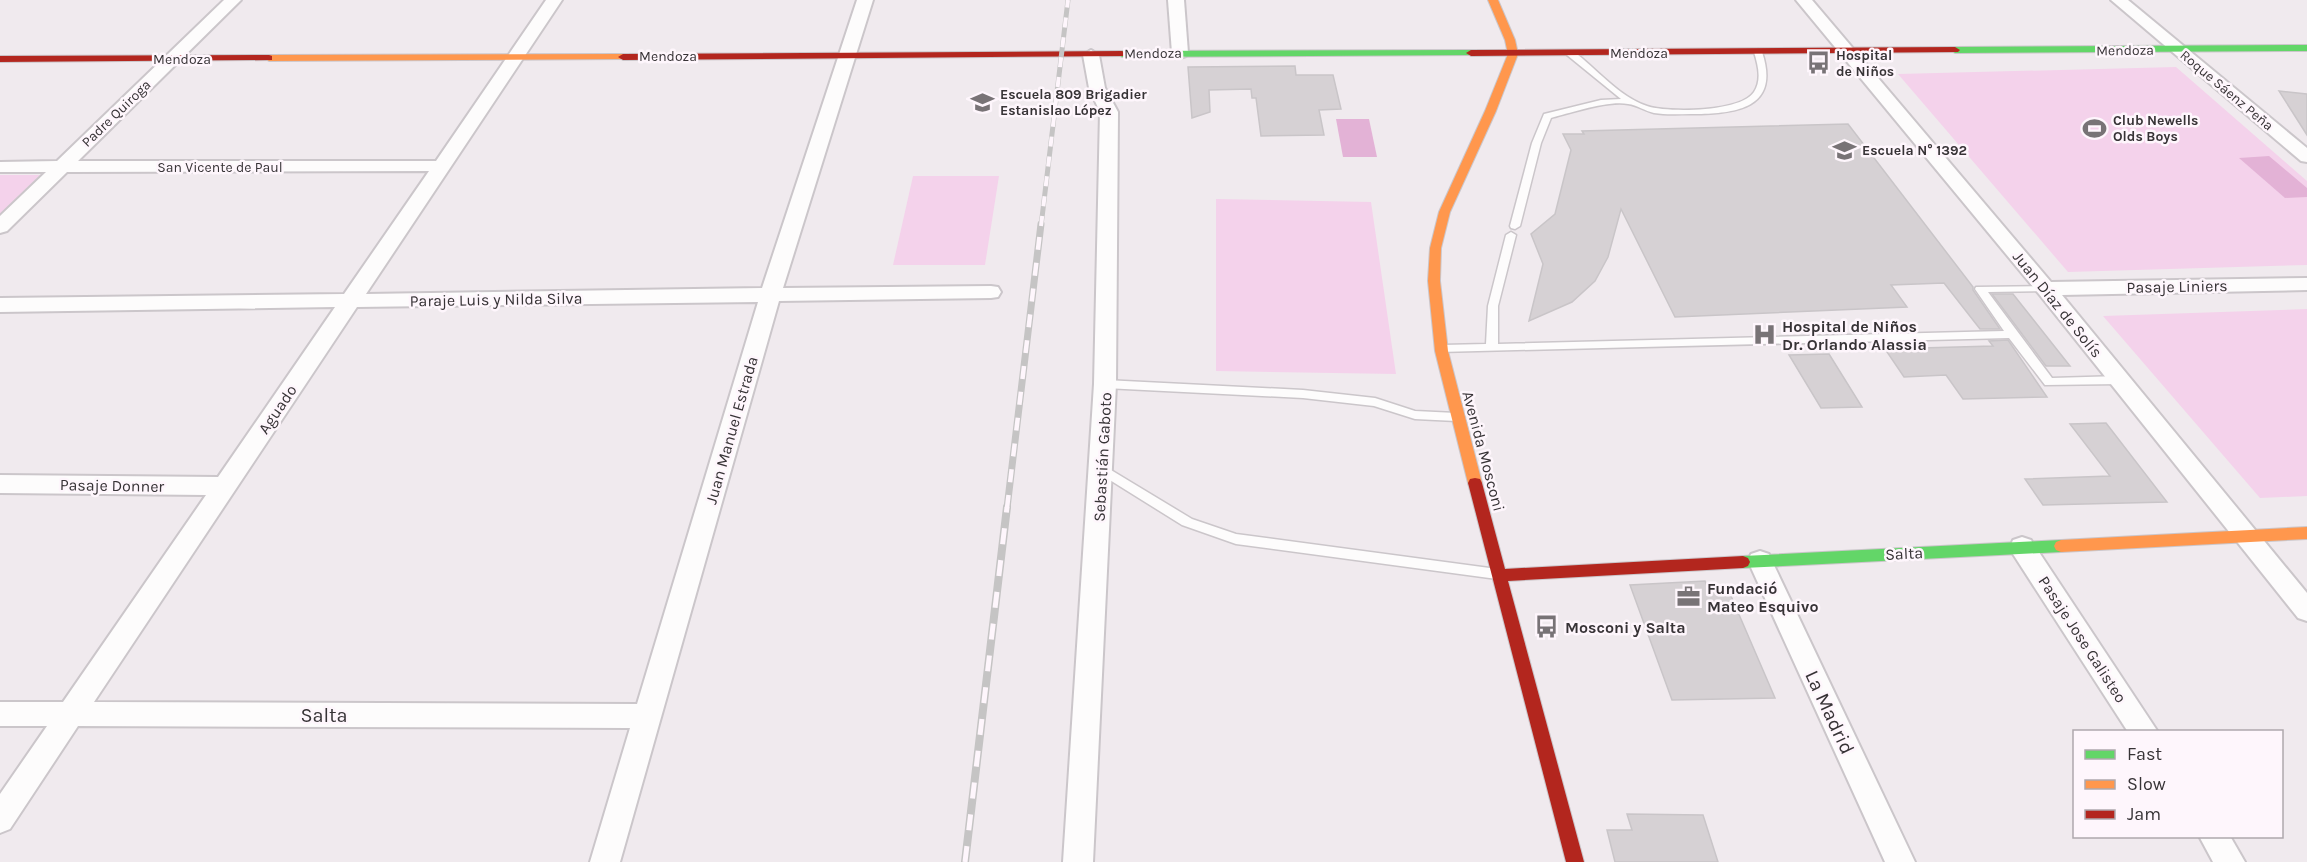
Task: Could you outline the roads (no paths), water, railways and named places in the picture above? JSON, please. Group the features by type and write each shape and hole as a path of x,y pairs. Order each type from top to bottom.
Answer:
{"street":[{"name":"Padre Quiroga","path":"0,227 233,0"},
{"name":"Aguado","path":"0,819 439,166 554,0"},
{"name":"Juan Manuel Estrada","path":"605,862 770,296 865,0"},
{"path":"1176,0 1180,52"},
{"path":"1493,0 1510,40 1513,54"},
{"name":"Juan Díaz de Solís","path":"1804,0 2046,289 2307,611"},
{"name":"Roque Sáenz Peña","path":"2119,0 2307,157"},
{"name":"Mendoza","path":"0,59 1091,55 1180,52 1513,54 2307,48"},
{"name":"Avenida Mosconi","path":"1513,54 1500,92 1442,218 1435,260 1437,306 1442,349 1457,417 1501,575 1575,862"},
{"name":"Sebastián Gaboto","path":"1078,862 1105,384 1109,112 1097,88 1091,55"},
{"name":"San Vicente de Paul","path":"0,167 439,166"},
{"name":"Pasaje Liniers","path":"2046,289 2307,284"},
{"name":"Paraje Luis y Nilda Silva","path":"0,305 991,292"},
{"name":"Pasaje Donner","path":"0,484 225,486"},
{"name":"Salta","path":"1501,575 2244,534 2307,533"},
{"name":"Pasaje Jose Galisteo","path":"2022,547 2143,730"},
{"name":"La Madrid","path":"1760,561 1900,862"},
{"name":"Salta","path":"0,714 647,716"},
{"path":"2214,838 2230,862"}],"lane":[{"path":"1570,53 1629,101 1657,111 1736,109 1749,103 1762,87 1763,71 1758,52"},
{"path":"1492,348 1493,306 1513,231 1524,205 1532,159 1547,116 1601,103 1629,101"},
{"path":"2046,289 1980,290 2049,382 2120,380"},
{"path":"1442,349 2012,334"},
{"path":"1105,384 1303,394 1375,402 1415,415 1457,417"},
{"path":"1101,469 1187,522 1236,539 1501,575"}],"railway":[{"path":"1041,226 1068,0"},
{"path":"1007,508 1041,224"},
{"path":"965,862 1007,507"}],"place":[{"name":"Hospital de Niños","path":"1818,63"},
{"name":"Escuela 809 Brigadier Estanislao López","path":"982,102"},
{"name":"Club Newells Olds Boys","path":"2095,128"},
{"name":"Escuela N° 1392","path":"1844,150"},
{"name":"Hospital de Niños Dr. Orlando Alassia","path":"1764,335"},
{"name":"Fundació Mateo Esquivo","path":"1689,597"},
{"name":"Mosconi y Salta","path":"1547,627"}]}
